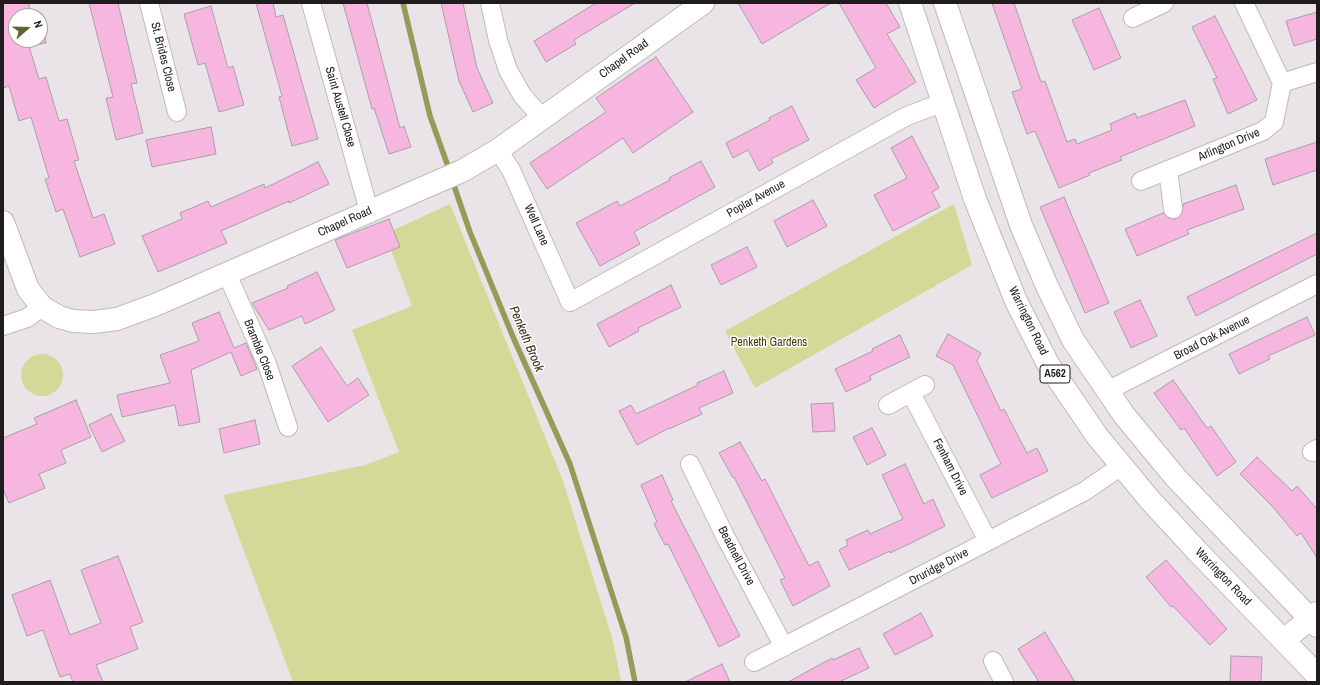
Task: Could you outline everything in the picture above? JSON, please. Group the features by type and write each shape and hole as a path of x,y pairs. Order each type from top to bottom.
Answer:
{"main road":[{"name":"Chapel Road","path":"3,222 28,289 42,307 59,317 73,321 94,322 117,319 155,305 462,171 498,150 703,3"},
{"name":"Warrington Road","path":"910,3 976,199 1016,301 1048,364 1079,411 1121,466 1198,552 1317,674"},
{"name":"A562","path":"945,3 1021,225 1040,271 1073,340 1106,391 1145,442 1176,478 1314,619"},
{"path":"1284,640 1314,619"}],"street":[{"name":"St. Brides Close","path":"148,3 177,112"},
{"name":"Saint Austell Close","path":"311,3 369,211"},
{"path":"490,3 498,40 508,70 522,95 542,118"},
{"path":"1132,18 1164,3"},
{"path":"1244,3 1282,82 1317,72"},
{"name":"Arlington Drive","path":"1141,181 1263,131 1274,122 1282,82"},
{"name":"Poplar Avenue","path":"570,302 907,116 944,102"},
{"name":"Well Lane","path":"498,150 511,170 570,302"},
{"path":"1168,170 1174,209"},
{"name":"Bramble Close","path":"227,274 267,364 288,427"},
{"name":"Broad Oak Avenue","path":"1106,391 1317,284"},
{"path":"3,326 27,318 42,307"},
{"name":"Fenham Drive","path":"888,405 918,389 988,541"},
{"name":"Beadnell Drive","path":"690,464 725,536 784,647"},
{"name":"Druridge Drive","path":"754,662 1085,491 1121,466"},
{"path":"992,661 1004,682"}],"green space":[{"path":"450,204 563,481 613,641 621,682 293,682 223,495 365,465 399,452 352,330 412,306 385,234"},
{"name":"Penketh Gardens","path":"954,204 972,265 755,388 725,331"},
{"path":"38,354 46,354 54,357 60,363 63,375 60,387 54,393 46,396 38,396 30,393 24,387 21,379 21,371 24,363 30,357"}],"building":[{"path":"3,3 29,3 29,8 8,8 8,48 30,48 39,79 46,77 59,121 67,119 79,160 74,161 93,218 104,214 115,244 80,257 63,209 56,212 45,179 49,178 31,117 19,121 9,86 3,88"},
{"path":"89,3 118,3 137,83 131,84 143,133 116,140 106,98 113,97"},
{"path":"256,3 273,3 276,17 283,15 318,139 292,146 279,97 282,96"},
{"path":"343,3 367,3 400,128 404,126 411,147 389,154 374,108 372,109"},
{"path":"441,3 463,3 477,68 493,103 473,112 459,81"},
{"path":"596,3 635,3 574,40 576,44 546,62 534,41"},
{"path":"738,3 831,3 762,44"},
{"path":"839,3 886,3 900,27 887,34 916,82 874,108 856,80 876,68"},
{"path":"992,3 1014,3 1041,82 1045,81 1067,142 1075,139 1077,144 1112,130 1110,124 1135,113 1137,118 1185,100 1195,126 1120,157 1122,160 1089,173 1090,175 1059,188 1035,131 1027,134 1012,92 1022,89"},
{"path":"211,6 228,68 233,66 244,105 219,112 205,63 198,65 184,14"},
{"path":"1099,8 1121,58 1094,70 1072,20"},
{"path":"1317,12 1317,39 1294,46 1286,21"},
{"path":"1215,16 1257,100 1228,114 1213,79 1217,78 1192,27"},
{"path":"656,57 693,112 633,153 623,138 547,189 530,163 606,112 596,98"},
{"path":"792,106 809,140 771,159 773,163 759,171 748,150 733,158 726,143 770,120 769,118"},
{"path":"211,127 216,154 152,167 146,140"},
{"path":"912,136 939,188 932,192 940,207 893,231 874,195 907,178 891,148"},
{"path":"1317,142 1317,170 1273,185 1265,159"},
{"path":"701,161 715,187 634,232 640,244 600,266 576,223 617,201 620,206 670,180 669,178"},
{"path":"318,162 329,184 289,203 289,201 221,231 227,243 158,272 142,236 182,219 180,213 208,201 211,207 264,184 265,188"},
{"path":"1236,185 1244,209 1187,230 1189,234 1137,256 1125,229 1163,213 1169,218 1175,219 1182,213 1183,204"},
{"path":"1064,197 1109,303 1085,313 1040,207"},
{"path":"813,200 827,226 787,247 774,221"},
{"path":"389,219 400,247 347,268 335,240"},
{"path":"1317,233 1317,254 1196,316 1187,297"},
{"path":"747,247 757,267 721,285 711,265"},
{"path":"317,272 335,310 305,324 302,316 269,330 252,303 288,288 287,286"},
{"path":"671,285 681,307 638,328 639,331 609,347 597,324"},
{"path":"1140,300 1157,336 1131,348 1114,312"},
{"path":"219,312 234,348 246,343 257,369 241,376 231,352 191,370 200,422 179,426 175,405 122,417 117,395 170,383 160,355 199,341 192,323"},
{"path":"1307,317 1315,335 1268,356 1270,359 1239,374 1229,354"},
{"path":"948,334 981,353 977,361 1001,411 1004,409 1027,453 1037,448 1048,471 992,498 980,475 1001,464 953,365 936,356"},
{"path":"900,335 910,357 870,376 871,380 846,392 835,369 873,351 872,349"},
{"path":"321,347 347,386 358,378 369,395 328,422 292,366"},
{"path":"724,371 733,393 699,408 702,414 669,428 637,445 619,411 631,405 636,414"},
{"path":"1173,380 1207,428 1211,426 1236,462 1217,476 1184,428 1181,430 1154,393"},
{"path":"76,400 91,437 61,450 66,463 39,474 45,488 9,503 3,489 3,438 37,424 34,418"},
{"path":"833,403 835,431 813,432 811,404"},
{"path":"111,414 125,441 102,452 89,425"},
{"path":"255,420 260,444 224,453 219,429"},
{"path":"872,428 886,455 867,465 853,437"},
{"path":"740,442 762,481 765,479 809,566 818,561 830,586 793,606 780,580 785,578 734,477 733,478 719,453"},
{"path":"1257,457 1292,491 1297,486 1317,509 1317,558 1301,533 1297,536 1272,506 1240,474"},
{"path":"905,464 924,504 933,499 945,526 890,553 890,551 849,570 839,550 848,545 846,540 868,530 870,534 903,519 882,475"},
{"path":"662,475 673,500 671,501 740,636 719,647 668,544 665,545 654,524 657,522 641,485"},
{"path":"118,556 143,622 130,627 138,649 96,665 103,682 73,682 70,674 60,677 43,630 27,636 12,595 50,580 70,635 101,623 81,570"},
{"path":"1166,560 1227,629 1210,645 1173,606 1171,607 1146,577"},
{"path":"921,613 933,636 895,655 883,634"},
{"path":"1045,632 1075,682 1039,682 1018,649"},
{"path":"859,648 869,668 839,682 788,682 832,658 833,660"},
{"path":"1231,656 1262,657 1261,682 1230,682"},
{"path":"722,664 730,682 685,682"}],"waterway":[{"name":"Penketh Brook","path":"403,3 430,116 450,172"},
{"name":"Penketh Brook","path":"452,180 470,232 513,337 570,464 626,637 635,682"}]}
